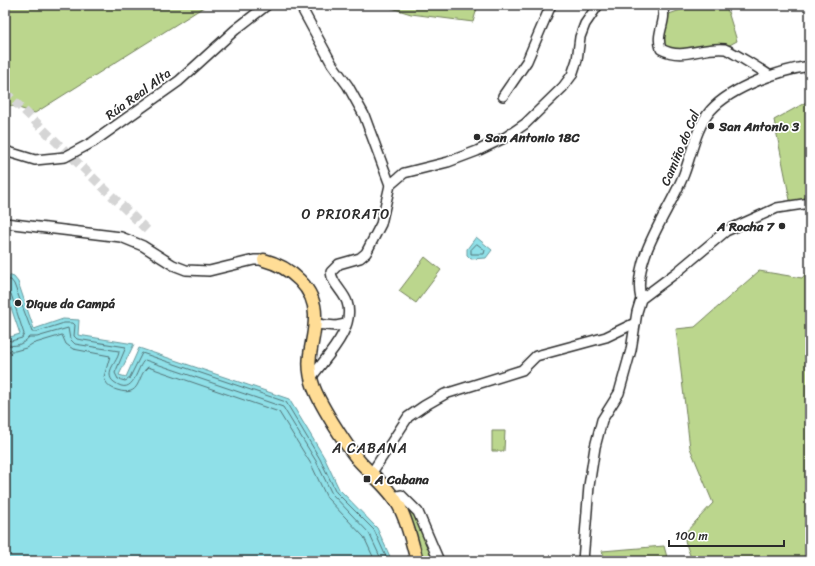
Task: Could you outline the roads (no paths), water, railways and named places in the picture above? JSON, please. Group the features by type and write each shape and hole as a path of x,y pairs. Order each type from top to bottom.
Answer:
{"main road":[{"path":"264,260 288,270 303,285 313,305 315,324 309,351 311,378 319,397 350,450 393,497 399,506 417,561"}],"street":[{"name":"Rúa Real Alta","path":"5,151 35,160 65,157 93,142 179,81 235,30 267,5"},
{"path":"300,5 332,64 348,86 364,115 390,185 381,224 366,253 360,258 340,264 331,272 333,281 348,306 349,312 346,324 336,347 311,378"},
{"path":"503,96 527,62 551,5"},
{"path":"390,185 404,173 448,162 477,151 506,137 525,124 563,88 572,75 585,24 598,5"},
{"path":"662,5 664,21 658,36 661,49 677,54 694,53 710,49 727,49 770,76"},
{"name":"Camiño do Cal","path":"583,561 589,486 595,447 602,420 619,393 631,350 635,323 641,299 641,272 646,254 684,175 691,151 704,121 710,111 718,103 734,93 770,76 810,66"},
{"path":"641,299 677,272 726,231 777,208 810,203"},
{"path":"5,223 121,237 143,246 173,266 186,270 209,271 254,260 264,260"},
{"path":"372,474 408,418 424,406 452,392 522,370 536,356 606,337 635,323"},
{"path":"315,324 336,326 346,324"},
{"path":"393,497 401,495 418,512 439,561"}],"water":[{"path":"476,237 492,250 486,258 471,259 467,255 467,249"},
{"path":"8,275 14,277 18,282 34,329 63,319 79,320 78,335 134,344 119,375 126,377 139,348 289,399 324,457 339,489 377,528 392,561 5,561 5,327 10,337 20,334 5,290 5,277"}],"tunnel":[{"path":"5,92 150,233"}],"place":[{"name":"San Antonio 3","path":"711,126"},
{"name":"San Antonio 18C","path":"477,137"},
{"name":"A Rocha 7","path":"782,226"},
{"name":"Dique da Campá","path":"18,303"},
{"name":"A Cabana","path":"367,479"}],"district":[{"name":"O PRIORATO","path":"346,214"},
{"name":"A CABANA","path":"370,448"}]}
